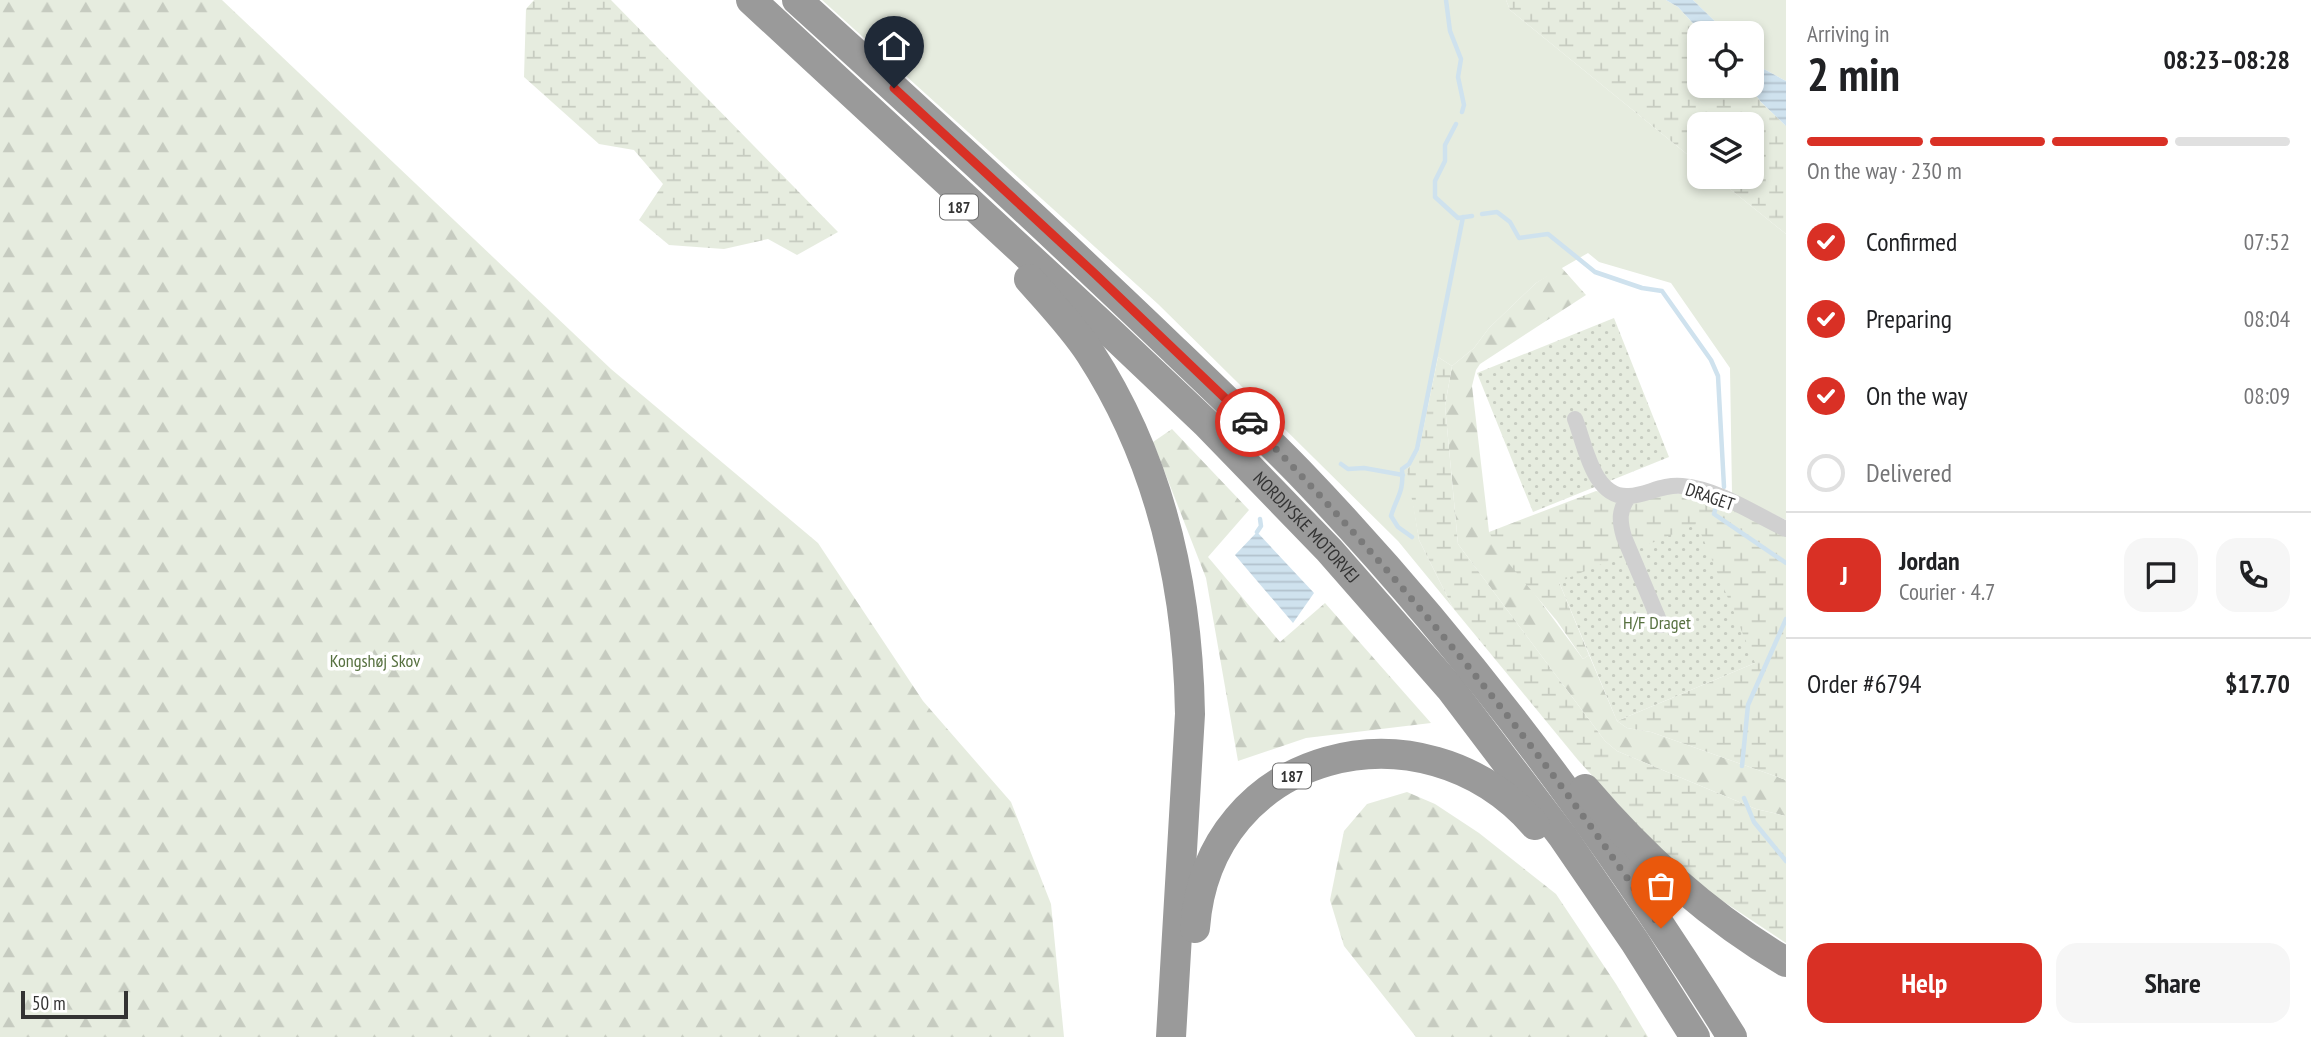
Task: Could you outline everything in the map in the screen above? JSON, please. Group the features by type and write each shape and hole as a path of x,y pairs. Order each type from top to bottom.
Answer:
{"highway":[{"name":"NORDJYSKE MOTORVEJ","path":"751,0 1187,405 1329,550 1450,688 1563,837 1695,1037"},
{"name":"NORDJYSKE MOTORVEJ","path":"797,0 1104,282 1302,475 1435,624 1521,732 1622,868 1732,1037"},
{"name":"187","path":"822,65 1026,275 1070,326 1091,354 1128,421 1159,500 1174,554 1189,665 1188,756 1171,1037"},
{"path":"1302,475 1444,617 1630,840 1702,906 1757,946 1786,962"},
{"name":"187","path":"1187,1037 1196,917 1202,885 1214,856 1232,827 1255,802 1282,781 1309,768 1347,756 1387,752 1429,759 1465,771 1493,786 1524,813 1554,846 1622,946 1679,1037"}],"street":[{"path":"1575,419 1597,478 1603,487 1615,494 1629,496 1622,506 1620,522 1661,625"},
{"name":"DRAGET","path":"1629,496 1656,488 1682,486 1724,499 1786,529"}],"green space":[{"name":"Kongshøj Skov","path":"0,0 222,0 611,369 818,543 923,701 1011,802 1051,904 1064,1037 0,1037"},
{"path":"534,0 611,0 838,232 797,255 768,239 724,249 669,245 639,220 663,184 634,150 599,144 524,77 526,9"},
{"path":"822,0 1506,0 1510,10 1687,154 1687,189 1730,189 1786,234 1786,520 1732,494 1730,368 1671,283 1599,262 1588,253 1536,283 1489,328 1474,348 1452,366 1438,357 1419,450 1408,471 1419,540 1453,608 1398,541 1158,304"},
{"path":"1506,0 1666,0 1678,7 1691,21 1687,21 1687,98 1758,98 1786,126 1786,234 1730,189 1764,189 1764,112 1687,112 1687,154 1510,10"},
{"path":"1693,0 1786,0 1786,81 1764,69 1764,21 1715,21"},
{"path":"1561,267 1586,295 1480,364 1476,370 1472,386 1489,532 1583,659 1589,655 1617,721 1627,728 1651,732 1786,780 1786,816 1756,809 1617,751 1605,741 1458,544 1445,406 1452,366 1474,348 1489,328 1536,283"},
{"path":"1614,318 1669,457 1533,512 1477,373"},
{"path":"1438,357 1452,366 1445,406 1458,544 1605,741 1617,751 1756,809 1786,816 1786,943 1700,886 1648,837 1578,760 1453,608 1419,540 1407,471 1419,450"},
{"path":"1172,429 1249,510 1208,557 1280,642 1325,603 1431,723 1306,738 1238,761 1206,578 1153,442"},
{"path":"1596,491 1634,498 1655,492 1710,496 1786,534 1786,780 1651,732 1627,728 1617,721 1755,663 1559,582 1589,655 1583,659 1557,621 1500,553 1489,532"},
{"name":"H/F Draget","path":"1697,524 1755,663 1617,721 1559,582"},
{"path":"1407,792 1435,804 1479,833 1556,894 1648,1037 1416,1037 1344,946 1330,900 1344,831 1367,804"}],"water":[{"path":"1666,0 1693,0 1715,21 1691,21 1678,7"},
{"path":"1764,69 1786,81 1786,126 1758,98 1764,98"},
{"path":"1257,532 1314,593 1293,623 1235,555"}],"waterway":[{"path":"1446,0 1450,31 1461,59 1458,77 1464,105 1462,112"},
{"path":"1456,124 1445,145 1445,161 1435,181 1435,197 1458,218 1472,216"},
{"path":"1482,214 1497,212 1510,222 1519,238 1548,234 1595,272 1642,288 1662,291 1711,360 1718,376 1724,487"},
{"path":"1412,537 1398,527 1391,516 1401,489 1402,469 1409,464 1417,449 1463,217"},
{"path":"1341,464 1348,469 1364,468 1403,475"},
{"path":"1717,503 1714,514 1786,563"},
{"path":"1257,532 1261,526 1260,519"},
{"path":"1742,766 1748,705 1786,619"},
{"path":"1744,798 1754,822 1786,861"}],"way so far":[{"path":"1250,422 1302,475 1435,624 1538,754 1622,868 1661,928"}],"route":[{"path":"894,88 1250,422"}]}
